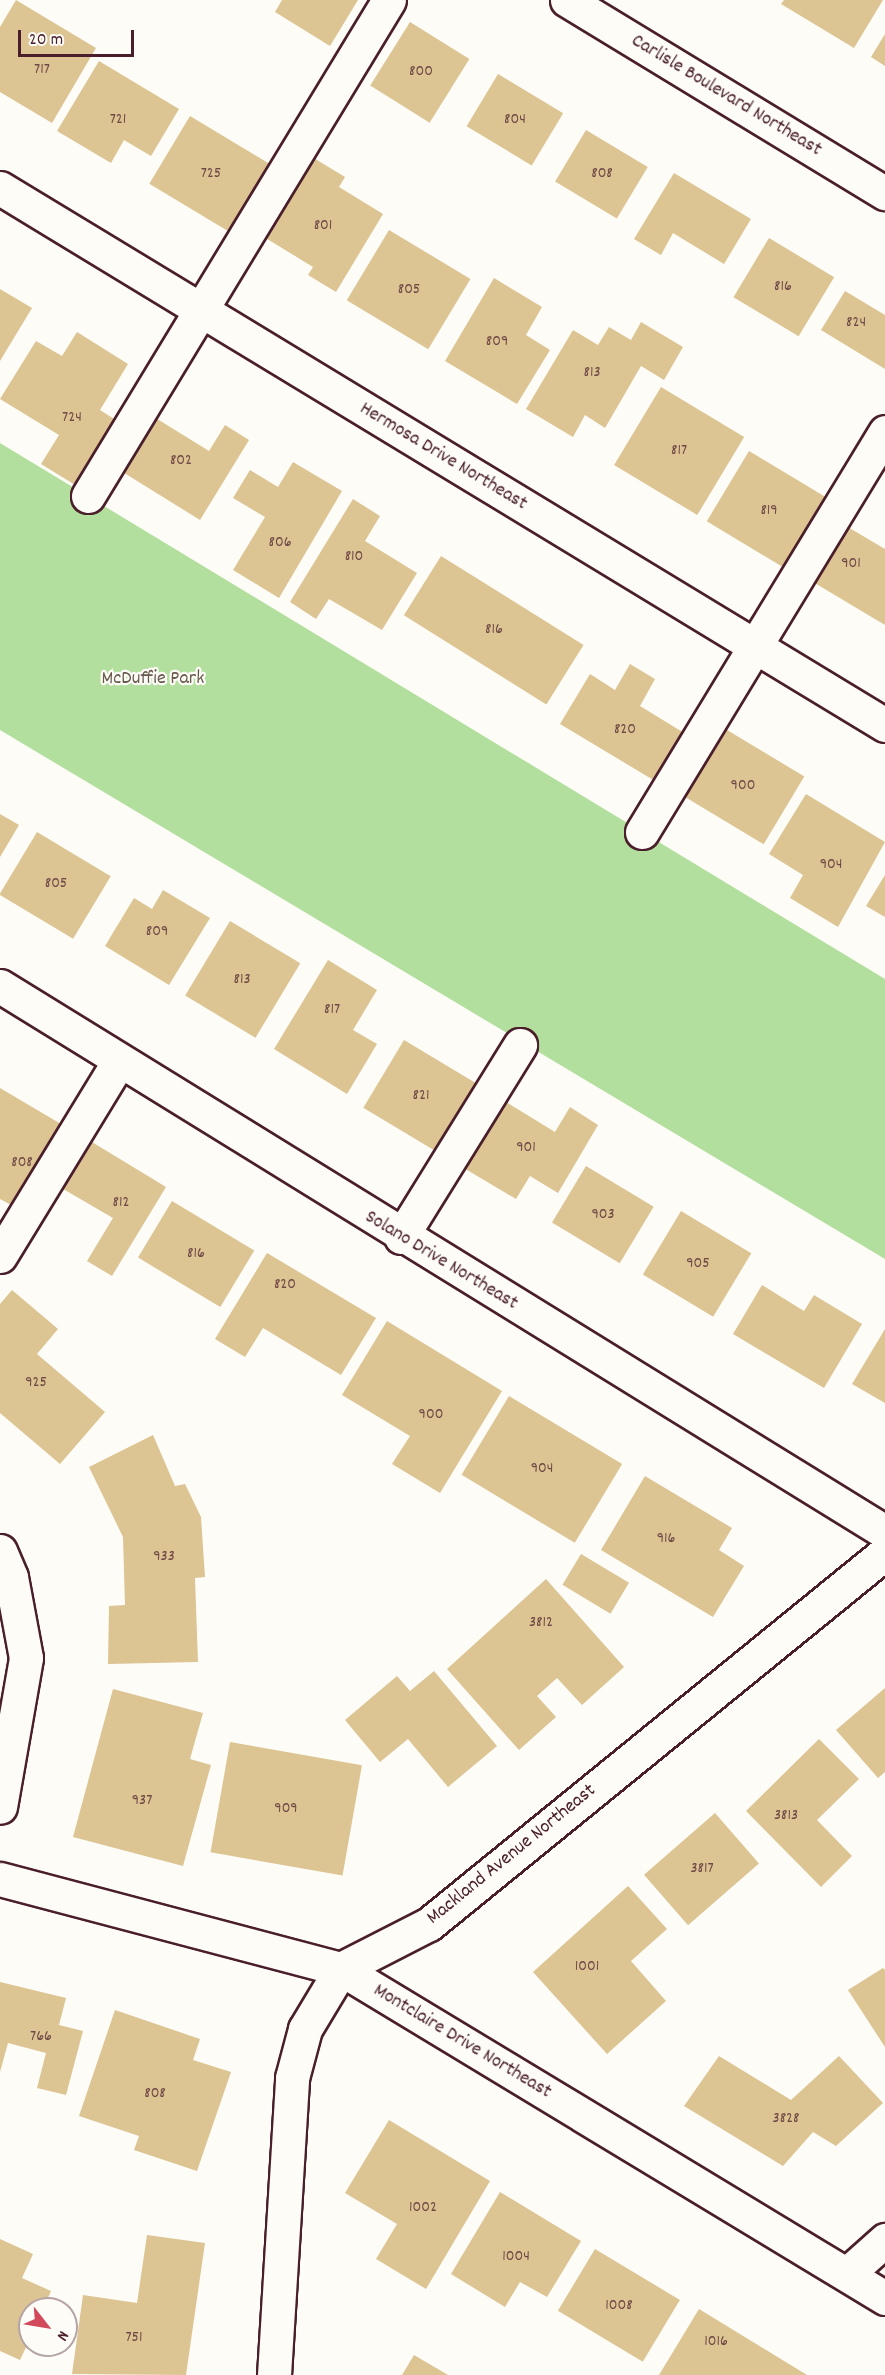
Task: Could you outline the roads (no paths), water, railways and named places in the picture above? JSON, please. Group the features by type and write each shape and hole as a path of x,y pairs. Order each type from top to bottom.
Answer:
{"street":[{"path":"88,496 203,311 389,0"},
{"name":"Carlisle Boulevard Northeast","path":"567,0 885,193"},
{"name":"Hermosa Drive Northeast","path":"0,188 885,725"},
{"path":"642,832 753,645 885,432"},
{"name":"Solano Drive Northeast","path":"0,986 401,1237 885,1532"},
{"path":"401,1237 520,1045"},
{"path":"0,1256 119,1060"},
{"path":"0,1551 11,1577 26,1658 0,1807"},
{"name":"Mackland Avenue Northeast","path":"341,1969 429,1924 885,1552"},
{"name":"Montclaire Drive Northeast","path":"0,1880 341,1969 848,2273 885,2298"},
{"path":"274,2375 292,2079 305,2029 341,1969"},
{"path":"848,2273 885,2240"}],"park label":[{"name":"McDuffie Park","path":"153,679"}]}
